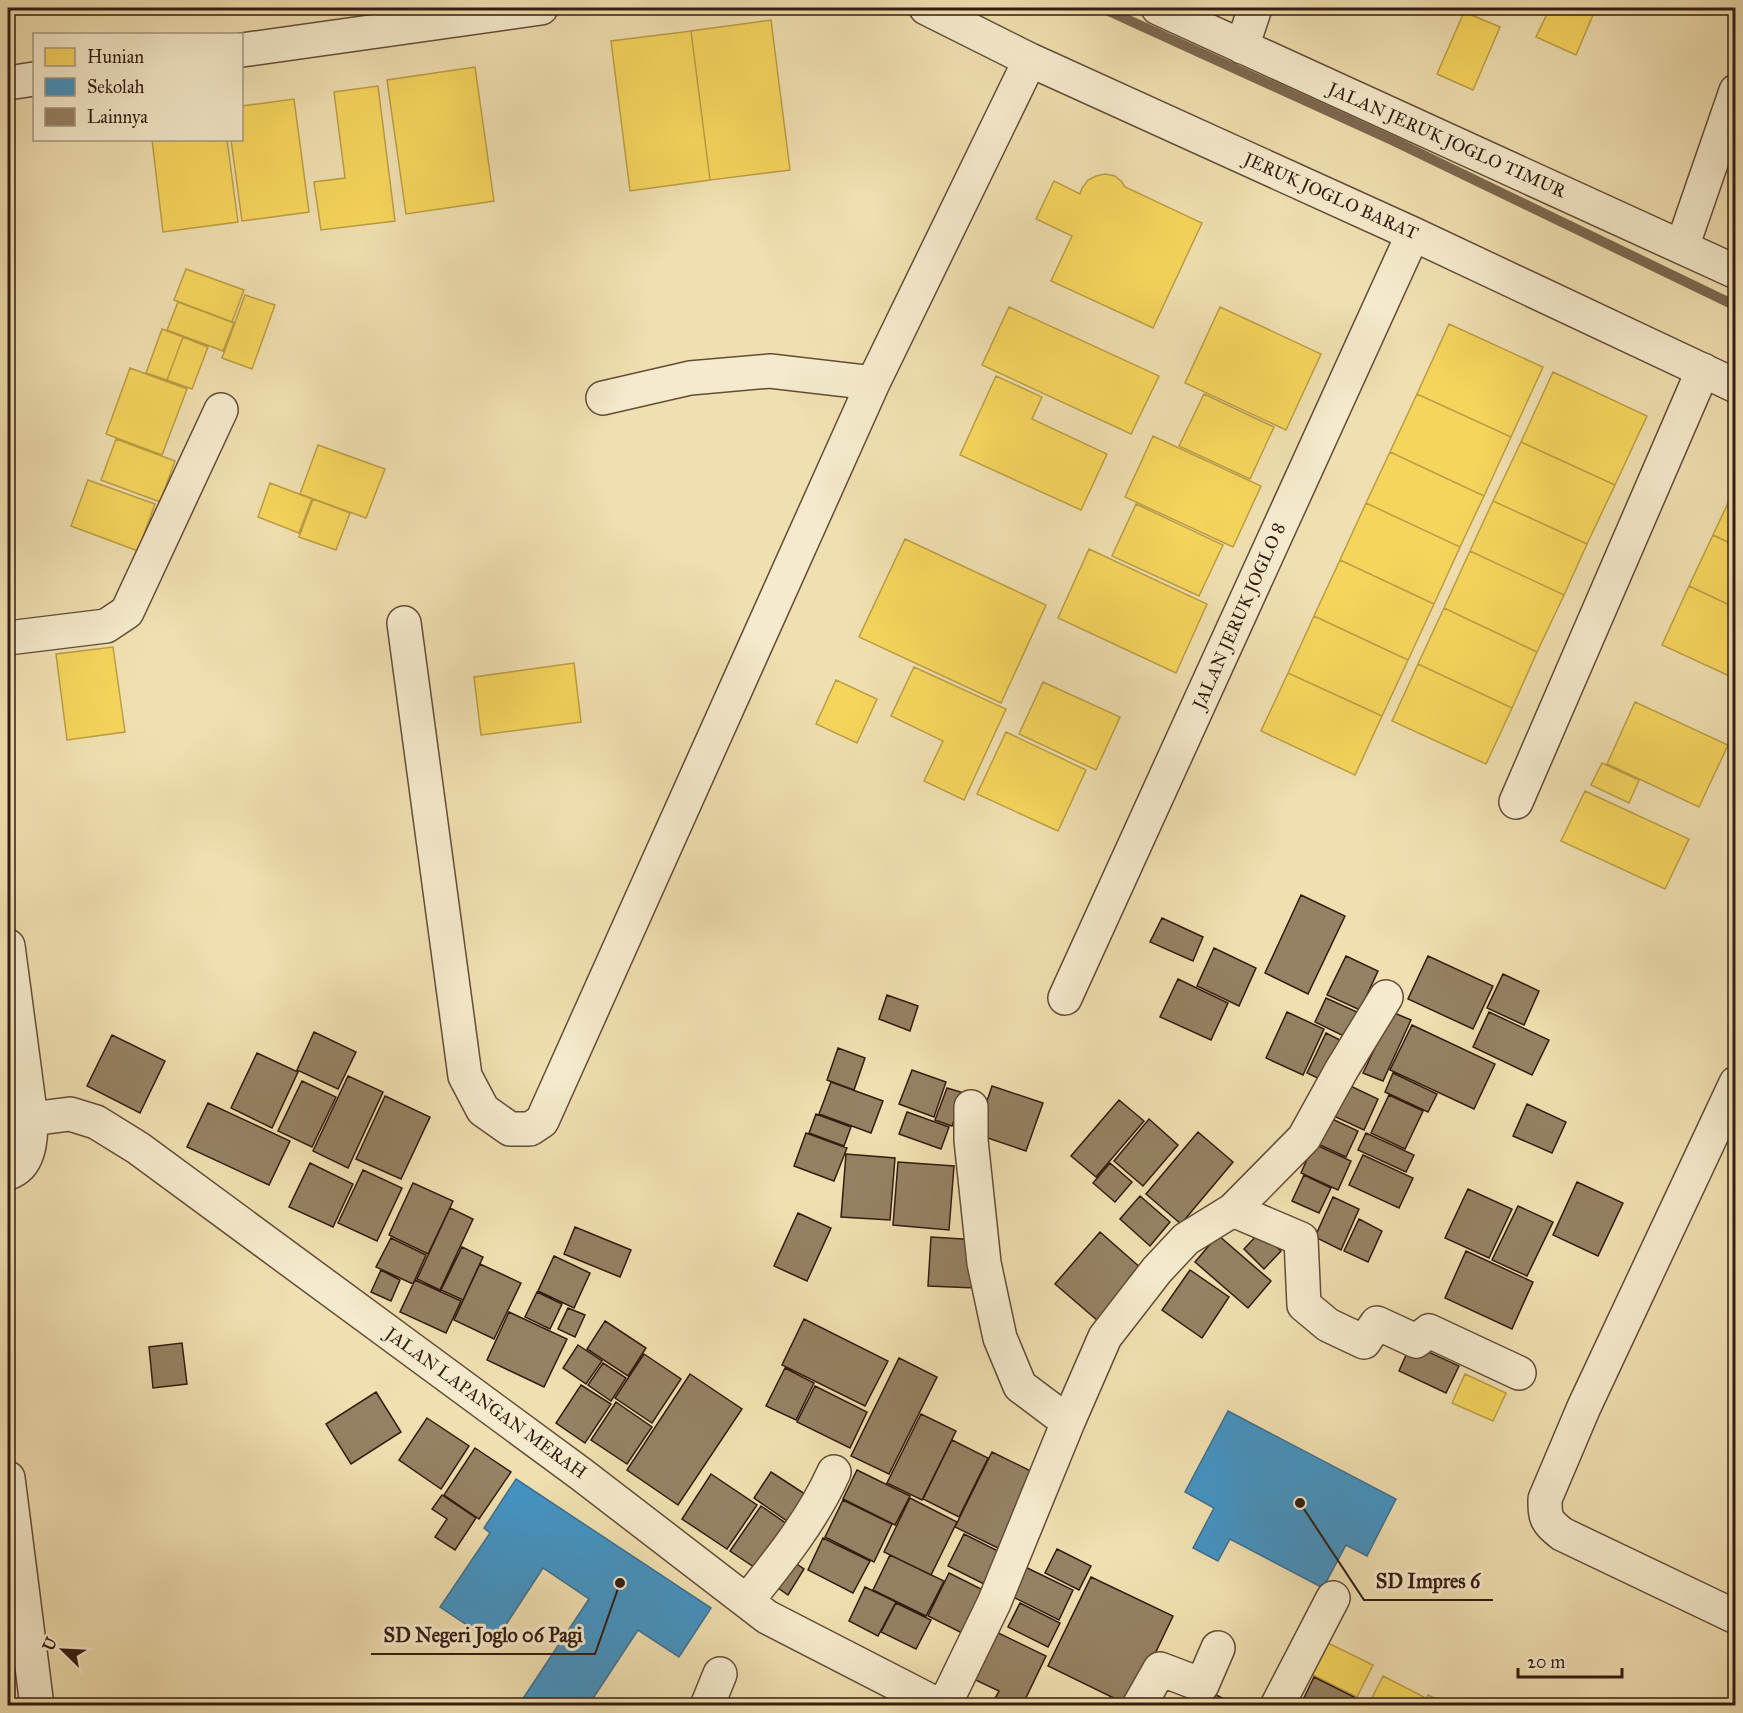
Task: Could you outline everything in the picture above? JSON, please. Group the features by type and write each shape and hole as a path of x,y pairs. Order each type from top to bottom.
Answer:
{"street":[{"path":"243,50 541,8"},
{"name":"JERUK JOGLO BARAT","path":"926,8 1030,60 1413,234 1736,386"},
{"name":"JALAN JERUK JOGLO TIMUR","path":"1158,8 1736,272"},
{"path":"1242,47 1255,8"},
{"path":"405,623 465,1076 483,1110 510,1130 530,1129 543,1120 873,383 1030,60"},
{"path":"8,83 33,79"},
{"path":"1682,247 1736,91"},
{"name":"JALAN JERUK JOGLO 8","path":"1065,998 1413,234"},
{"path":"1516,802 1703,370"},
{"path":"603,398 690,378 770,371 873,383"},
{"path":"8,638 106,626 127,612 221,410"},
{"path":"8,946 31,1119 27,1158 11,1173 8,1173"},
{"path":"926,1702 994,1603 1105,1337 1157,1270 1186,1239 1233,1210 1304,1138 1342,1069 1386,997"},
{"path":"1736,1083 1584,1407 1545,1499 1545,1515 1551,1525 1562,1534 1736,1617"},
{"path":"971,1107 971,1140 984,1263 1000,1338 1020,1386 1068,1422"},
{"name":"JALAN LAPANGAN MERAH","path":"31,1119 70,1114 96,1122 138,1148 573,1467 767,1617 926,1702"},
{"path":"1233,1210 1301,1239 1304,1305 1328,1326 1365,1342 1377,1323 1416,1341 1429,1331 1519,1373"},
{"path":"747,1601 807,1521 834,1472"},
{"path":"8,1478 38,1706"},
{"path":"1277,1706 1333,1598"},
{"path":"1140,1706 1160,1669 1202,1685 1218,1648"},
{"path":"707,1706 720,1674"}],"building: Hunian":[{"path":"1550,8 1596,8 1576,55 1536,37"},
{"path":"1464,12 1500,27 1473,90 1437,74"},
{"path":"771,20 790,170 710,180 691,31"},
{"path":"691,31 710,180 630,191 611,41"},
{"path":"475,67 494,201 406,214 387,80"},
{"path":"378,86 395,221 321,230 314,182 345,178 334,92"},
{"path":"294,99 309,212 242,221 231,141 243,141 243,106"},
{"path":"152,141 227,141 238,222 163,232"},
{"path":"1105,174 1115,176 1125,187 1202,223 1153,328 1051,281 1072,236 1036,219 1054,181 1080,194 1088,180"},
{"path":"186,269 244,290 232,322 174,300"},
{"path":"245,295 275,305 252,369 222,358"},
{"path":"178,302 234,323 223,351 167,330"},
{"path":"1009,307 1159,376 1131,434 982,365"},
{"path":"1220,307 1321,354 1286,430 1185,383"},
{"path":"1449,324 1543,367 1511,437 1417,394"},
{"path":"162,329 183,337 167,380 146,373"},
{"path":"183,337 208,347 192,389 167,380"},
{"path":"130,368 187,389 162,455 106,434"},
{"path":"1553,372 1647,416 1615,485 1521,442"},
{"path":"996,376 1042,397 1032,419 1107,454 1081,510 960,455"},
{"path":"1204,394 1274,427 1250,479 1179,446"},
{"path":"1417,394 1511,437 1484,496 1390,452"},
{"path":"1153,436 1261,486 1233,547 1125,497"},
{"path":"116,439 175,461 160,502 101,480"},
{"path":"1521,442 1615,485 1587,544 1493,501"},
{"path":"318,445 385,469 366,518 300,494"},
{"path":"1390,452 1484,496 1460,547 1366,503"},
{"path":"88,480 155,504 138,551 71,526"},
{"path":"270,483 312,499 299,533 258,517"},
{"path":"1736,486 1736,546 1713,535"},
{"path":"313,499 350,513 336,550 299,537"},
{"path":"1493,501 1587,544 1564,595 1470,551"},
{"path":"1366,503 1460,547 1434,604 1340,560"},
{"path":"1136,504 1223,545 1199,596 1112,556"},
{"path":"1713,535 1736,546 1736,608 1689,586"},
{"path":"905,539 1046,605 1001,703 859,637"},
{"path":"1089,549 1207,604 1176,673 1058,618"},
{"path":"1470,551 1564,595 1537,652 1444,608"},
{"path":"1340,560 1434,604 1408,660 1314,616"},
{"path":"1689,586 1736,608 1736,679 1662,645"},
{"path":"1444,608 1537,652 1512,708 1418,664"},
{"path":"1314,616 1408,660 1382,716 1288,673"},
{"path":"113,647 125,732 67,740 56,654"},
{"path":"574,663 581,722 481,735 474,677"},
{"path":"1418,664 1512,708 1486,764 1392,721"},
{"path":"914,667 1006,709 964,800 924,781 943,741 891,716"},
{"path":"1288,673 1382,716 1355,775 1261,731"},
{"path":"836,680 877,699 857,743 816,724"},
{"path":"1043,682 1120,717 1096,770 1019,734"},
{"path":"1635,702 1728,745 1699,807 1607,764"},
{"path":"1006,732 1086,770 1058,831 977,794"},
{"path":"1602,763 1639,780 1629,803 1591,785"},
{"path":"1585,791 1689,839 1665,889 1561,841"},
{"path":"1736,837 1736,854 1729,851"},
{"path":"1465,1374 1506,1393 1493,1421 1452,1403"},
{"path":"1324,1641 1373,1665 1357,1697 1309,1673"},
{"path":"1383,1676 1424,1697 1420,1706 1368,1706"},
{"path":"1428,1695 1451,1706 1423,1706"}],"building: Sekolah":[{"path":"1228,1411 1396,1499 1367,1556 1346,1545 1323,1588 1230,1539 1218,1561 1193,1548 1214,1508 1185,1492"},
{"path":"516,1479 711,1608 679,1657 638,1630 588,1706 518,1706 589,1599 543,1568 494,1643 440,1607 490,1533 484,1528"}],"building: Lainnya":[{"path":"1301,895 1345,916 1308,994 1265,973"},
{"path":"1162,918 1203,937 1193,961 1150,942"},
{"path":"1214,948 1256,968 1239,1006 1197,986"},
{"path":"1346,956 1378,971 1360,1010 1327,995"},
{"path":"1428,956 1493,986 1473,1029 1408,999"},
{"path":"1503,974 1539,991 1524,1025 1487,1008"},
{"path":"1178,979 1228,1003 1211,1040 1160,1017"},
{"path":"887,995 918,1006 910,1031 879,1019"},
{"path":"1326,998 1368,1017 1356,1042 1315,1022"},
{"path":"1287,1012 1324,1029 1303,1075 1266,1058"},
{"path":"1392,1012 1411,1020 1383,1081 1363,1073"},
{"path":"1489,1012 1549,1040 1532,1075 1473,1047"},
{"path":"1412,1025 1495,1064 1474,1109 1390,1070"},
{"path":"314,1032 356,1052 338,1089 297,1070"},
{"path":"1326,1033 1346,1043 1328,1083 1307,1073"},
{"path":"112,1035 165,1061 140,1113 87,1086"},
{"path":"838,1048 865,1058 854,1090 827,1080"},
{"path":"257,1053 298,1072 272,1128 231,1108"},
{"path":"912,1070 946,1082 934,1117 899,1104"},
{"path":"1393,1073 1437,1094 1428,1112 1385,1092"},
{"path":"348,1076 383,1092 348,1168 313,1151"},
{"path":"302,1081 336,1097 312,1147 278,1131"},
{"path":"831,1082 883,1101 871,1133 819,1114"},
{"path":"1342,1082 1378,1099 1364,1130 1327,1113"},
{"path":"992,1086 1043,1103 1026,1151 976,1134"},
{"path":"947,1088 964,1093 952,1126 935,1120"},
{"path":"1389,1095 1423,1111 1405,1149 1371,1133"},
{"path":"385,1096 430,1117 401,1179 356,1159"},
{"path":"1119,1100 1144,1121 1096,1177 1071,1156"},
{"path":"208,1103 290,1141 269,1185 187,1147"},
{"path":"1527,1104 1566,1122 1552,1153 1513,1136"},
{"path":"907,1112 949,1127 941,1149 899,1134"},
{"path":"816,1114 851,1127 844,1146 809,1133"},
{"path":"1330,1118 1358,1131 1346,1157 1318,1144"},
{"path":"1149,1119 1178,1145 1143,1186 1114,1161"},
{"path":"1198,1132 1233,1162 1181,1224 1146,1194"},
{"path":"806,1133 847,1148 834,1181 794,1166"},
{"path":"1366,1133 1414,1155 1406,1172 1358,1150"},
{"path":"1314,1144 1351,1161 1338,1190 1301,1173"},
{"path":"846,1154 895,1158 890,1220 841,1217"},
{"path":"1363,1155 1413,1178 1399,1208 1349,1185"},
{"path":"898,1162 954,1166 949,1230 893,1225"},
{"path":"310,1163 353,1184 333,1227 289,1207"},
{"path":"1110,1163 1132,1182 1115,1202 1093,1183"},
{"path":"363,1170 402,1188 377,1241 338,1223"},
{"path":"1304,1175 1331,1188 1319,1213 1292,1201"},
{"path":"1577,1182 1623,1203 1598,1256 1553,1235"},
{"path":"413,1183 453,1201 428,1254 389,1235"},
{"path":"1468,1189 1512,1209 1489,1258 1445,1238"},
{"path":"1140,1196 1170,1222 1150,1246 1120,1219"},
{"path":"1333,1197 1359,1209 1341,1250 1315,1237"},
{"path":"1518,1206 1553,1222 1527,1276 1492,1260"},
{"path":"450,1208 473,1219 440,1290 417,1279"},
{"path":"798,1213 831,1228 807,1281 774,1266"},
{"path":"1359,1219 1382,1231 1368,1262 1344,1251"},
{"path":"575,1227 631,1250 620,1277 564,1254"},
{"path":"1100,1232 1142,1269 1098,1321 1055,1284"},
{"path":"1260,1232 1281,1251 1264,1269 1244,1249"},
{"path":"1218,1235 1271,1281 1248,1308 1195,1262"},
{"path":"931,1237 978,1240 975,1288 928,1286"},
{"path":"391,1238 426,1255 413,1284 376,1267"},
{"path":"462,1247 483,1257 463,1300 441,1290"},
{"path":"1466,1251 1533,1282 1512,1329 1445,1298"},
{"path":"554,1256 590,1273 574,1308 538,1291"},
{"path":"480,1264 521,1283 494,1339 454,1320"},
{"path":"381,1270 400,1280 391,1301 371,1292"},
{"path":"1190,1270 1229,1297 1202,1338 1162,1310"},
{"path":"415,1280 461,1301 446,1333 400,1312"},
{"path":"537,1292 562,1304 550,1329 525,1317"},
{"path":"568,1308 585,1315 575,1337 558,1329"},
{"path":"509,1312 567,1339 544,1387 487,1360"},
{"path":"804,1319 888,1361 865,1406 782,1365"},
{"path":"605,1321 646,1348 628,1376 587,1349"},
{"path":"182,1343 187,1384 153,1388 149,1347"},
{"path":"1411,1344 1459,1366 1446,1393 1399,1371"},
{"path":"578,1345 602,1361 586,1384 563,1368"},
{"path":"644,1354 681,1379 652,1423 615,1398"},
{"path":"899,1358 937,1377 889,1474 851,1456"},
{"path":"603,1363 626,1378 611,1401 588,1385"},
{"path":"785,1368 814,1383 796,1420 766,1406"},
{"path":"690,1374 742,1409 678,1505 627,1470"},
{"path":"581,1385 611,1404 585,1443 556,1423"},
{"path":"815,1386 867,1412 850,1448 797,1422"},
{"path":"376,1392 401,1432 351,1464 326,1424"},
{"path":"616,1402 652,1427 627,1464 591,1440"},
{"path":"921,1414 956,1431 922,1500 887,1483"},
{"path":"427,1418 469,1446 441,1489 399,1460"},
{"path":"952,1440 988,1458 959,1517 923,1499"},
{"path":"475,1448 511,1472 479,1519 444,1495"},
{"path":"992,1452 1045,1478 1008,1553 955,1527"},
{"path":"857,1470 910,1496 895,1525 843,1499"},
{"path":"771,1472 805,1494 787,1521 754,1498"},
{"path":"711,1474 757,1505 727,1549 682,1519"},
{"path":"442,1495 476,1518 455,1550 435,1537 447,1519 432,1509"},
{"path":"910,1498 957,1522 931,1575 884,1552"},
{"path":"843,1500 892,1524 874,1562 825,1537"},
{"path":"761,1506 790,1526 760,1571 730,1551"},
{"path":"964,1534 1002,1553 986,1585 948,1566"},
{"path":"823,1538 870,1561 853,1593 808,1570"},
{"path":"1057,1549 1091,1566 1079,1590 1045,1573"},
{"path":"890,1555 944,1581 926,1616 873,1590"},
{"path":"788,1558 804,1569 788,1595 771,1583"},
{"path":"1021,1565 1073,1590 1059,1620 1007,1594"},
{"path":"949,1573 989,1593 968,1636 928,1616"},
{"path":"1091,1577 1173,1616 1130,1706 1048,1666"},
{"path":"865,1587 896,1602 878,1636 849,1621"},
{"path":"896,1603 931,1620 916,1649 881,1632"},
{"path":"1020,1603 1060,1623 1048,1647 1008,1627"},
{"path":"988,1628 1046,1656 1022,1706 999,1706 993,1702 999,1691 965,1675"},
{"path":"1314,1677 1354,1697 1349,1706 1309,1706 1302,1702"},
{"path":"1194,1683 1224,1699 1220,1706 1183,1706"}],"waterway":[{"path":"1102,8 1394,141 1736,306"}],"place":[{"name":"SD Impres 6","path":"1300,1503"},
{"name":"SD Negeri Joglo 06 Pagi","path":"620,1583"}]}
